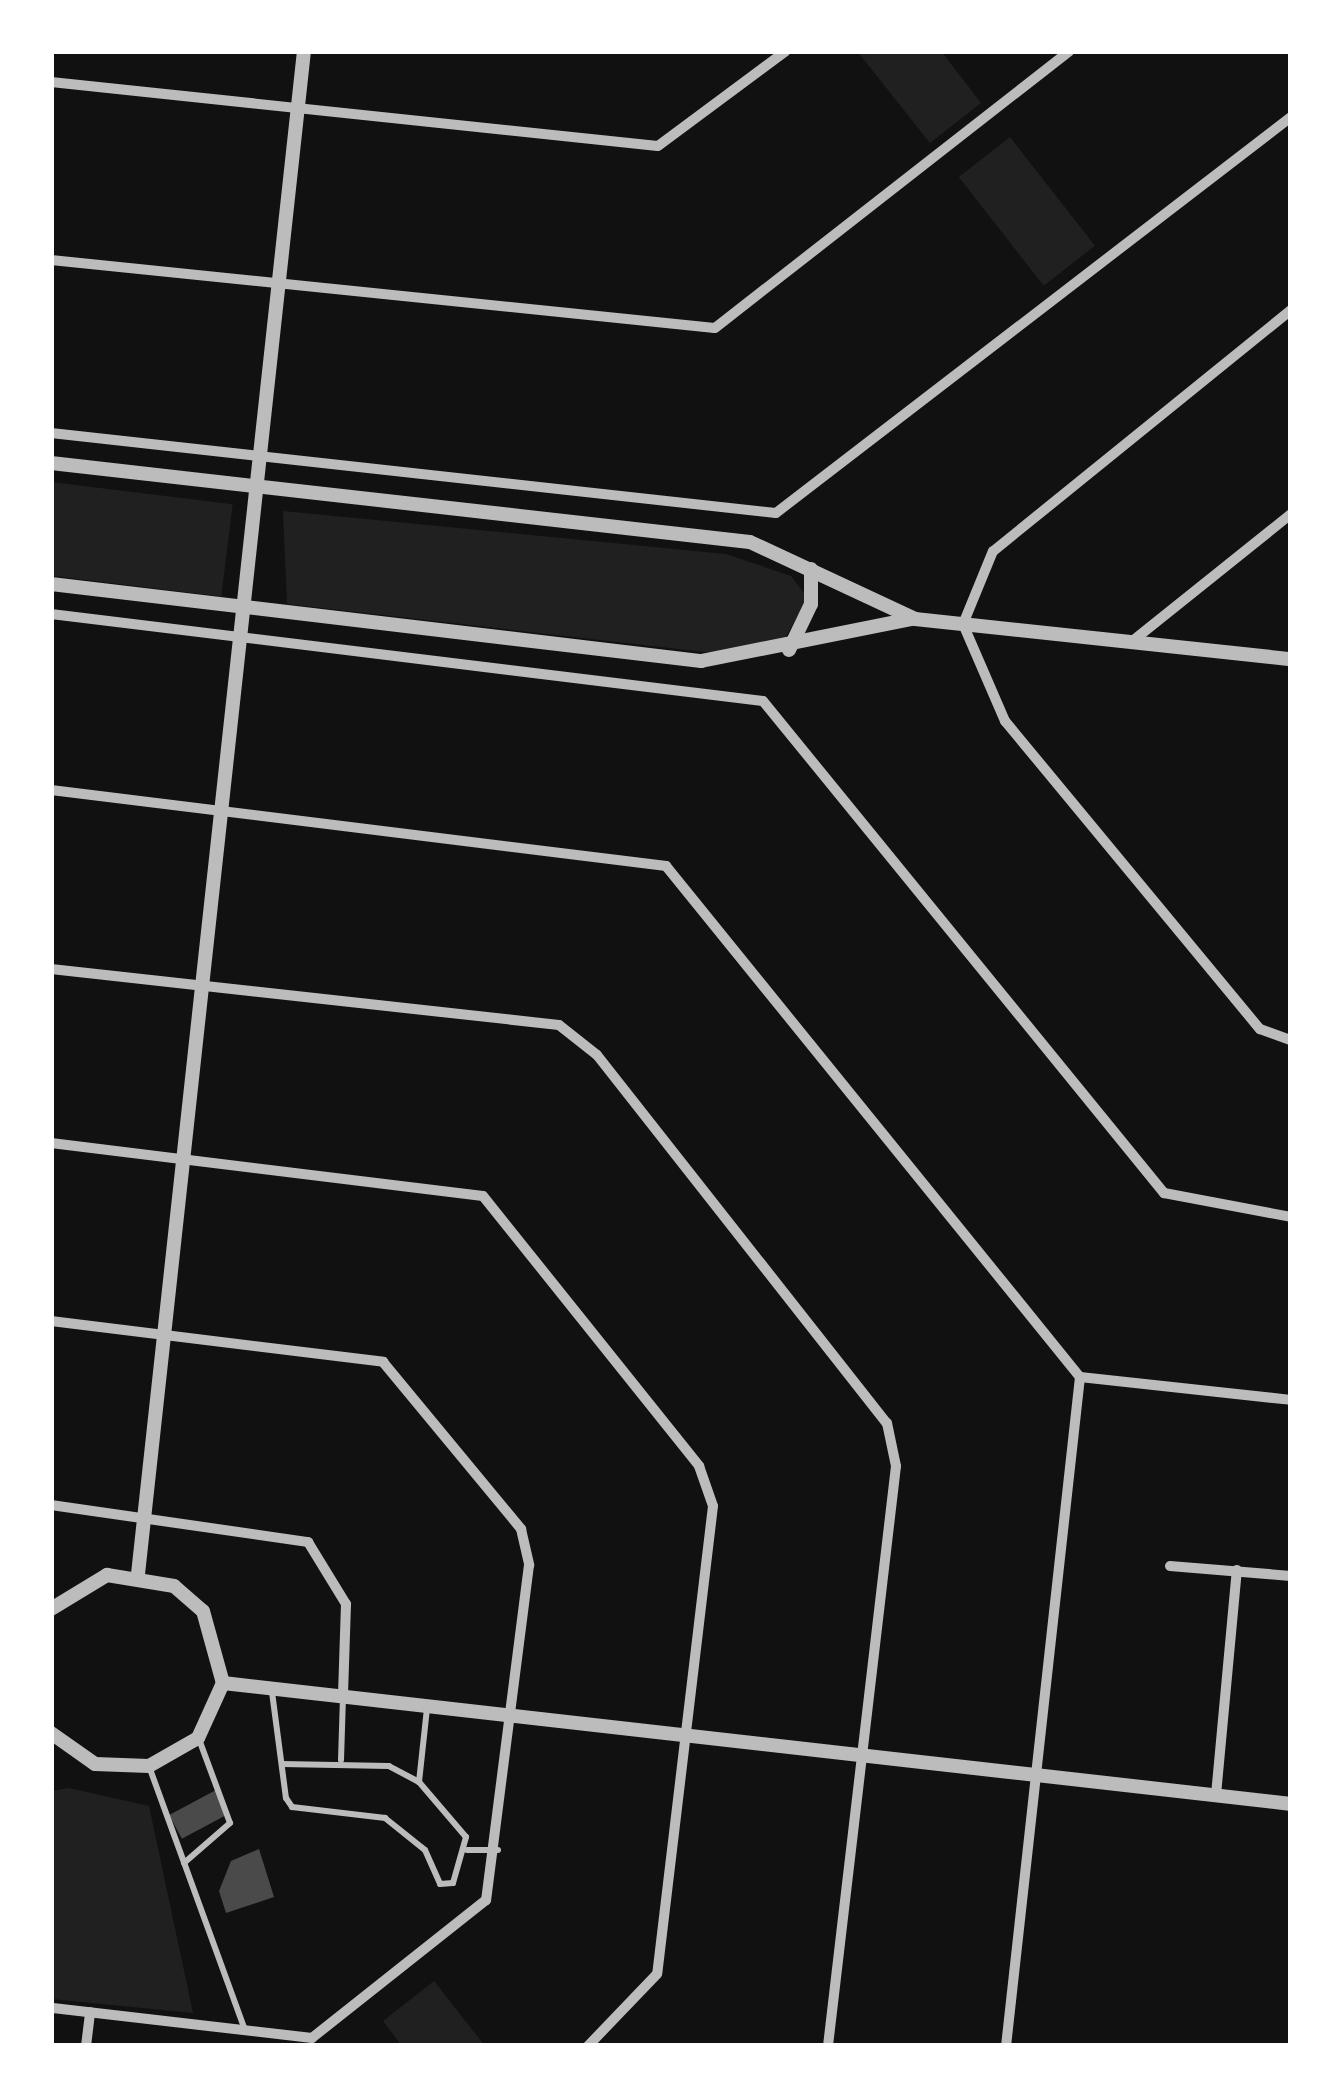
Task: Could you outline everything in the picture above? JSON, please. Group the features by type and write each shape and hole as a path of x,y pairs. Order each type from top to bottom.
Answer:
{"street":[{"path":"138,1574 304,51"},
{"path":"51,82 658,146 786,51"},
{"path":"51,260 729,325 1070,51"},
{"path":"51,434 776,513 1291,117"},
{"path":"1291,310 993,550 963,624 1005,721 1260,1029 1291,1040"},
{"path":"51,463 750,542 915,619 1291,658"},
{"path":"1135,639 1291,514"},
{"path":"789,650 811,604 811,569"},
{"path":"51,584 701,661 789,650 915,619"},
{"path":"51,614 764,701 1164,1193 1291,1217"},
{"path":"51,790 666,866 1080,1376 1291,1400"},
{"path":"51,969 560,1025 597,1055 895,1444 828,2046"},
{"path":"51,1143 462,1188 501,1214 709,1486 657,1974 588,2046"},
{"path":"51,1321 362,1355 400,1373 525,1540 498,1850 486,1900 320,2034 245,2031 51,2008"},
{"path":"1006,2046 1080,1376"},
{"path":"51,1505 145,1511 308,1542 346,1604 343,1694"},
{"path":"1170,1566 1291,1576"},
{"path":"1216,1795 1237,1570"},
{"path":"51,1609 77,1586 138,1574 203,1611 223,1683 198,1738 148,1766 95,1764 51,1733"},
{"path":"223,1683 1291,1804"},
{"path":"86,2046 90,2012"}],"lane":[{"path":"272,1689 282,1763 292,1808 385,1818 425,1850 440,1883 453,1882 467,1850 454,1816 418,1782 341,1760 282,1763"},
{"path":"341,1760 343,1694"},
{"path":"418,1782 427,1705"},
{"path":"184,1863 230,1823 198,1738"},
{"path":"148,1766 245,2031"},
{"path":"467,1850 498,1850"}],"shaded area":[{"path":"857,51 941,51 981,103 930,143"},
{"path":"1010,137 1095,246 1044,286 959,177"},
{"path":"51,482 233,504 221,597 51,576"},
{"path":"283,511 726,554 791,576 808,598 781,645 731,655 287,604"},
{"path":"69,1788 149,1806 193,2013 51,1999 51,1791"},
{"path":"434,1981 485,2046 402,2046 383,2021"}],"building":[{"path":"216,1790 229,1814 182,1839 169,1815"},
{"path":"259,1849 274,1897 226,1913 219,1891 231,1861"}]}
